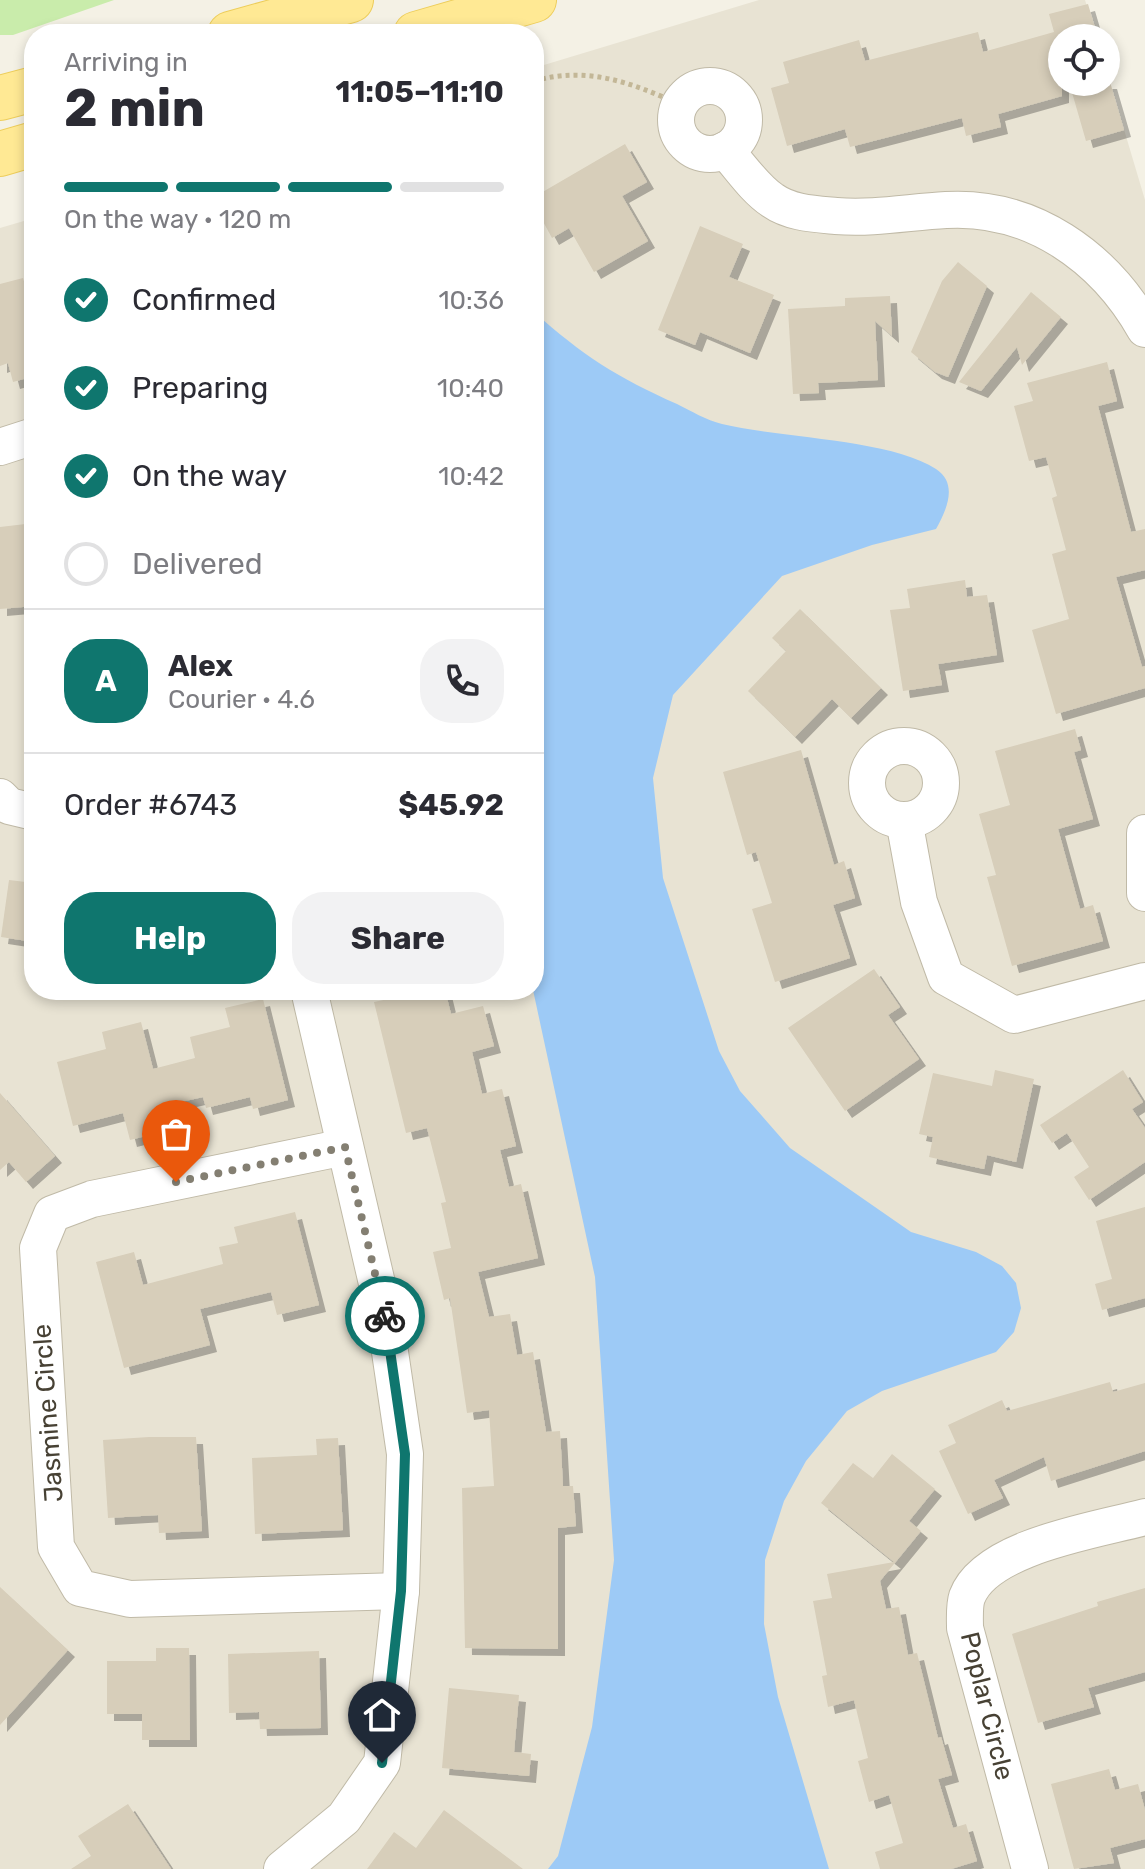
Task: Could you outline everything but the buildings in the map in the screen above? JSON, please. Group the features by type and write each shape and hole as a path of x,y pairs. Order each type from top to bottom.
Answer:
{"main road":[{"path":"266,24 351,0"},
{"path":"451,24 534,0"},
{"path":"0,98 24,92"},
{"path":"0,154 24,147"}],"street":[{"path":"705,86 726,89 735,96 744,114 741,135 725,150 705,154 686,144 676,125 679,104 686,95 705,86"},
{"path":"725,150 771,200 803,213 866,219 949,210 1017,216 1080,249 1131,305 1145,329"},
{"path":"0,447 24,439"},
{"path":"0,797 9,806 24,810"},
{"path":"904,820 919,902 946,977 1014,1015 1145,981"},
{"path":"1145,833 1145,893"},
{"path":"282,1869 344,1818 382,1763 401,1591 405,1454 385,1318 311,1000"},
{"name":"Jasmine Circle","path":"345,1147 92,1199 52,1214 38,1248 56,1547 80,1588 130,1599 401,1591"},
{"name":"Poplar Circle","path":"1030,1869 965,1628 967,1597 985,1572 1012,1554 1145,1517"}],"path":[{"path":"544,79 584,73 614,78 679,104"}],"shaded area":[{"path":"759,0 1085,0 1093,24 1048,24 1048,96 1114,96 1145,200 1145,1869 0,1869 0,228 24,221 24,1000 544,1000 544,65"}],"green space":[{"path":"0,0 114,0 45,24 24,24 24,31 13,35 0,35"}],"water":[{"path":"544,321 601,364 704,418 746,429 892,451 936,469 943,475 949,490 936,529 872,545 782,576 673,695 653,778 663,878 719,1051 740,1091 790,1148 911,1232 976,1252 1002,1266 1016,1283 1021,1308 1014,1332 996,1352 882,1391 847,1411 806,1461 784,1501 765,1560 764,1624 778,1697 829,1869 548,1869 558,1856 592,1727 614,1560 595,1277 535,1000 544,1000"}],"way so far":[{"path":"176,1182 345,1147 385,1316"}],"route":[{"path":"382,1763 401,1591 405,1454 385,1316"}]}
